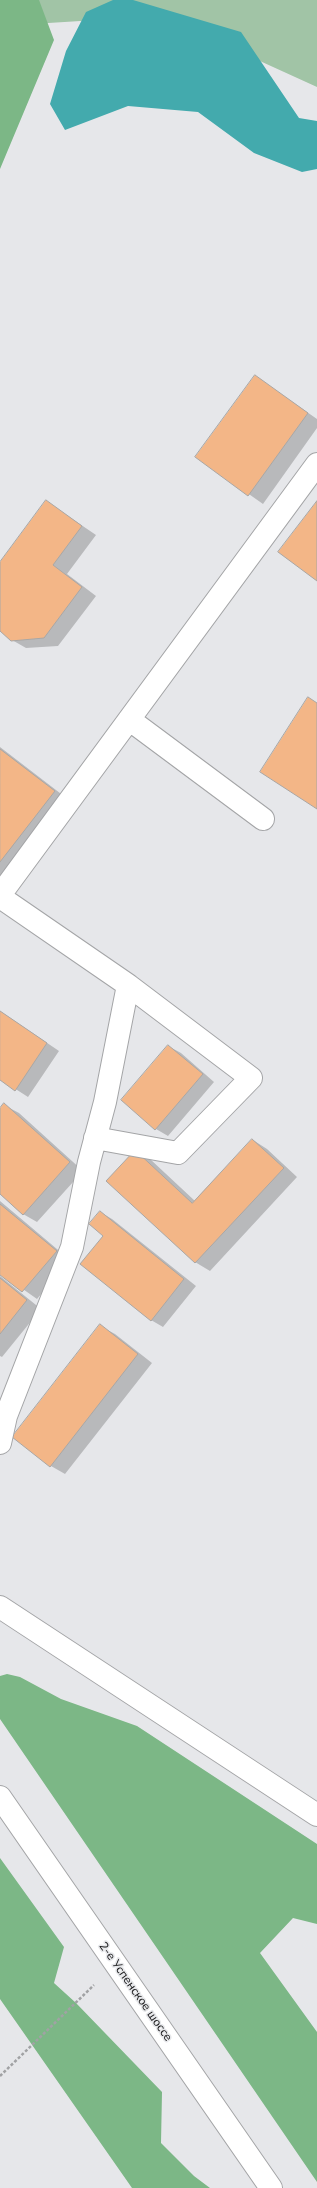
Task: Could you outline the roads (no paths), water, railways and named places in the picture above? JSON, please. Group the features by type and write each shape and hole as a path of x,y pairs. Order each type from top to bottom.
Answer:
{"main road":[{"path":"96,1138 178,1153 251,1078 128,985 0,896 317,464"},
{"path":"130,720 263,819"},
{"path":"0,1443 3,1414 72,1247 96,1138 106,1102 128,985"},
{"path":"0,1607 317,1815"},
{"name":"2-е Успенское шоссе","path":"0,1797 271,2188"}],"water":[{"path":"113,0 133,0 241,32 299,118 317,121 317,169 302,172 254,153 198,112 128,106 65,130 50,104 66,51 86,12"}]}
